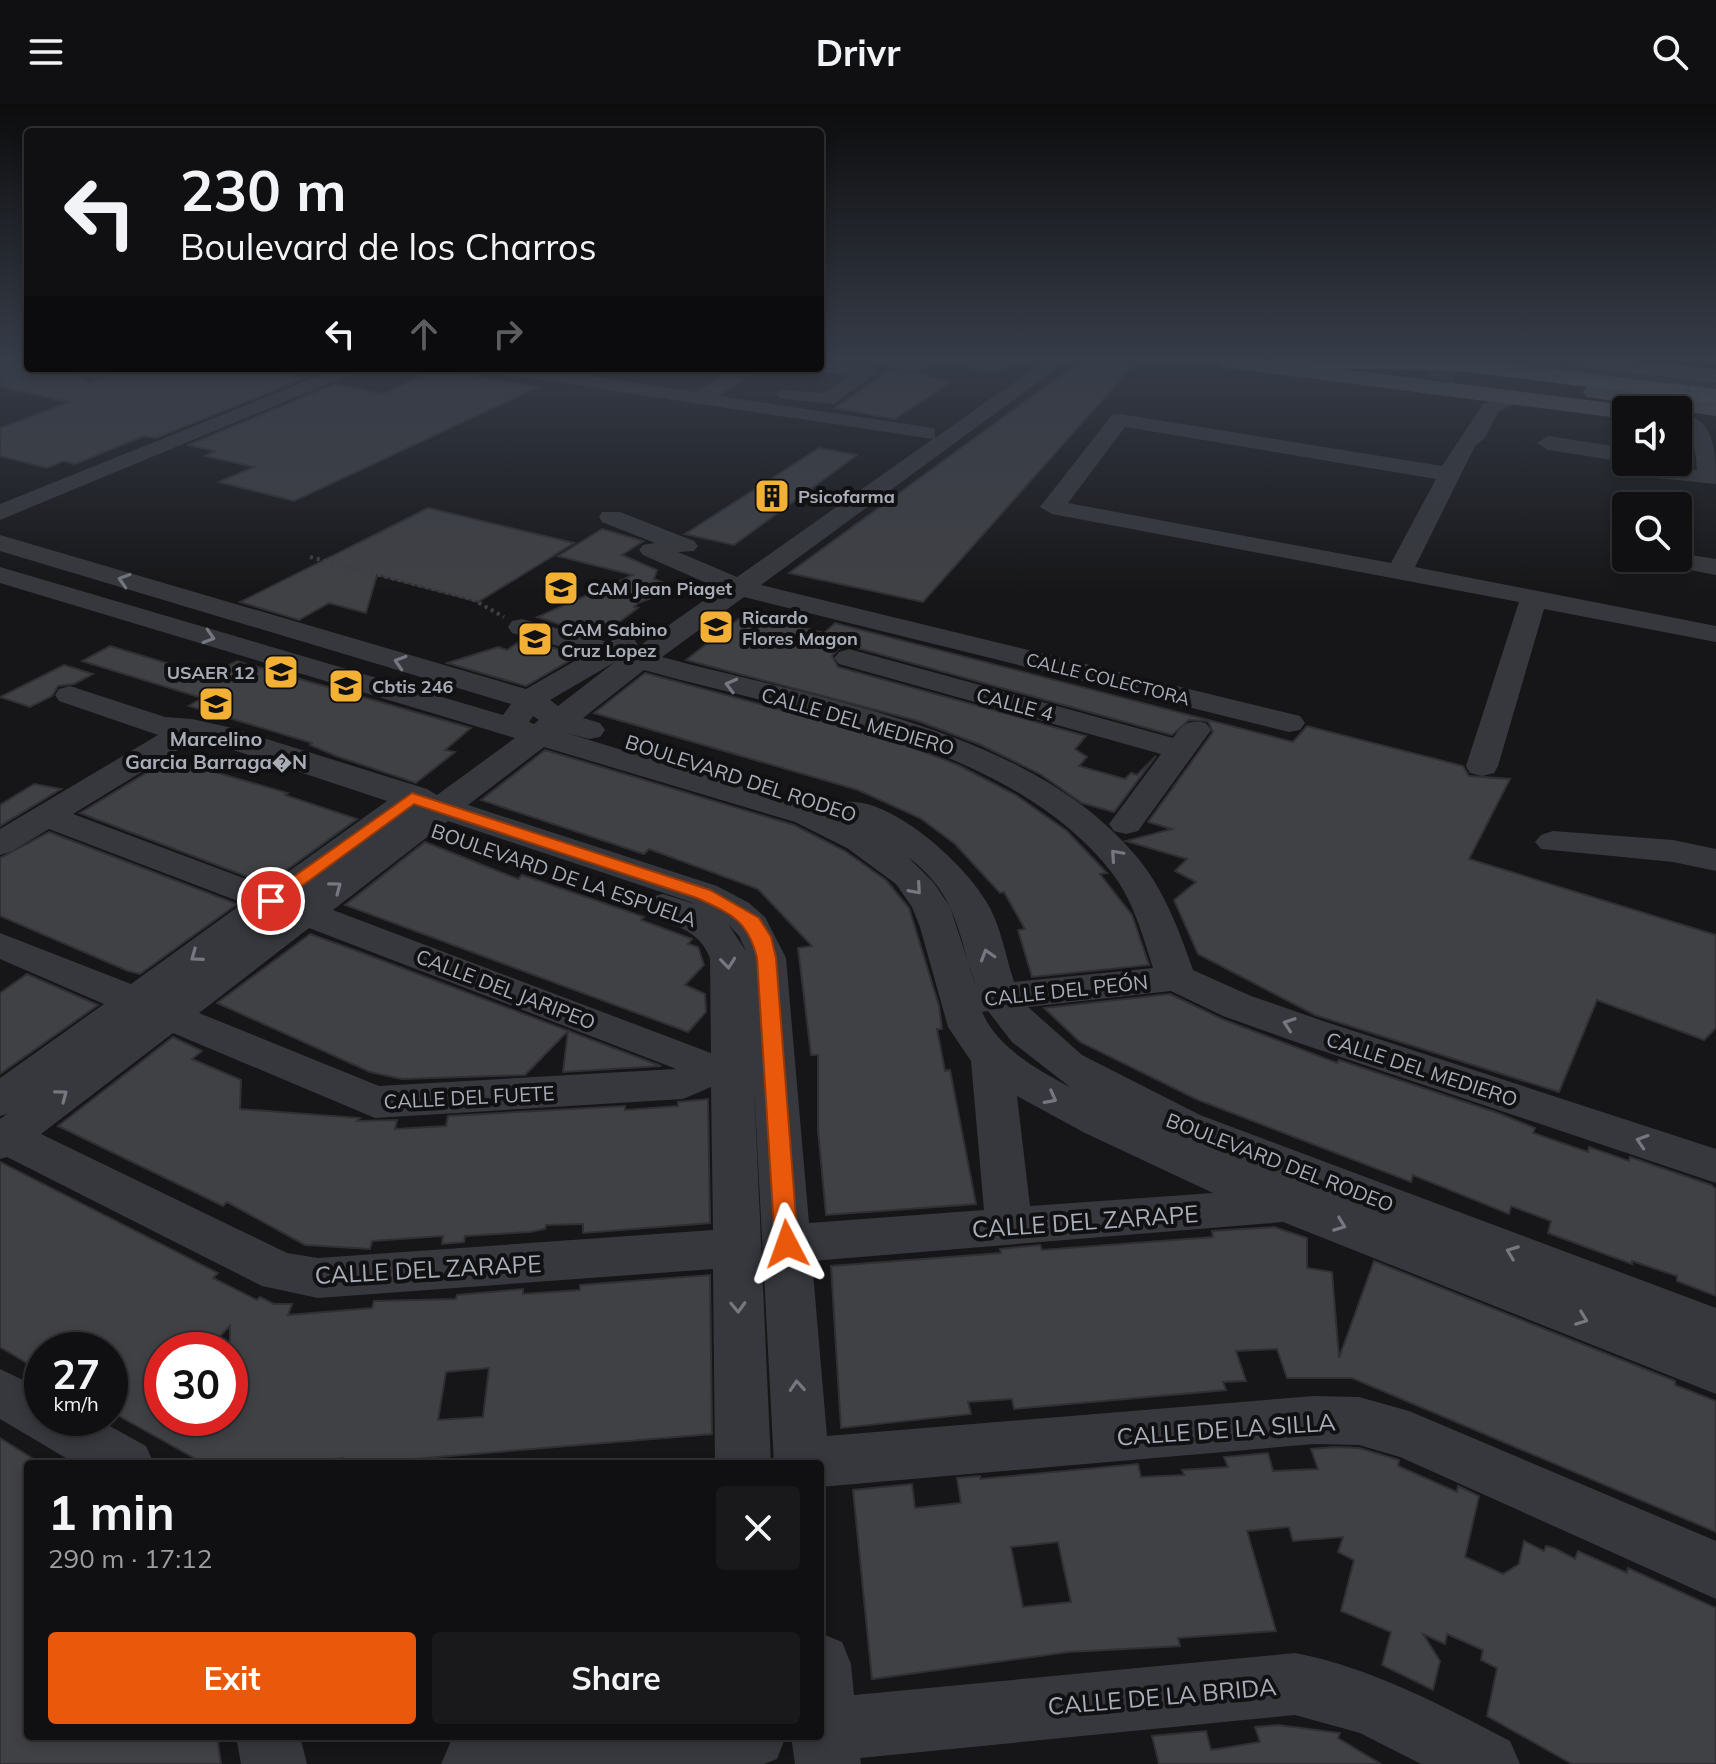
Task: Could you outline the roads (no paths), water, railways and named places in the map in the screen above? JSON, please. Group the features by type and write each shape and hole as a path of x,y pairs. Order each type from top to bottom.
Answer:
{"street":[{"path":"0,501 174,437"},
{"path":"0,513 177,437"},
{"path":"739,576 922,437"},
{"path":"2,1126 150,1009 534,721 739,576 944,437"},
{"path":"1106,437 1052,507 1400,571 1534,597 1567,607 1716,634"},
{"path":"1226,437 1449,474"},
{"path":"1400,571 1449,474 1455,437"},
{"path":"1687,476 1709,479 1699,437"},
{"path":"1548,443 1612,453"},
{"name":"CALLE COLECTORA","path":"611,517 739,576 927,634 1289,723"},
{"name":"BOULEVARD DEL RODEO","path":"0,543 188,599 807,815 863,843 911,882 930,905 941,933 955,1001 972,1034 992,1058 1046,1096 1219,1177 1716,1371"},
{"path":"652,550 739,576"},
{"path":"1692,563 1716,567"},
{"name":"BOULEVARD DEL RODEO","path":"0,575 157,622 823,799 885,827 934,862 965,898 976,917 1000,997 1022,1028 1055,1055 1115,1093 1184,1126 1716,1330"},
{"path":"0,607 42,588"},
{"path":"1482,766 1534,597"},
{"path":"157,622 188,599"},
{"name":"CALLE DEL MEDIERO","path":"522,627 918,735 959,749 1038,789 1101,838 1126,866 1157,925 1176,978 1280,1021 1716,1166"},
{"name":"CALLE 4","path":"849,658 1181,750"},
{"name":"BOULEVARD DE LA ESPUELA","path":"70,695 415,811 683,912 707,924 724,939 729,958 718,1072 736,1248 743,1460"},
{"path":"1126,824 1212,704"},
{"path":"0,844 176,731"},
{"name":"BOULEVARD DE LA ESPUELA","path":"415,811 704,894 752,922 761,937 767,958 802,1460"},
{"name":"CALLE DEL JARIPEO","path":"46,816 689,1058 718,1072"},
{"path":"1553,842 1673,851 1716,860"},
{"name":"CALLE DEL FUETE","path":"0,945 375,1102 683,1084 718,1072 774,1071"},
{"name":"CALLE DEL PEÓN","path":"955,1001 1176,978"},
{"path":"992,1058 1009,1227"},
{"name":"CALLE DEL ZARAPE","path":"2,1126 279,1272 318,1278 736,1248"},
{"name":"CALLE DEL ZARAPE","path":"787,1244 1288,1205"},
{"path":"0,1392 24,1406"},
{"name":"CALLE DE LA SILLA","path":"824,1461 1314,1420 1359,1421 1409,1435 1716,1570"},
{"path":"77,1436 119,1460"},
{"name":"CALLE DE LA BRIDA","path":"825,1741 1295,1684 1332,1690 1379,1709 1487,1764"},
{"path":"269,1740 274,1764"},
{"path":"474,1764 713,1740"},
{"path":"753,1740 754,1764"}],"place":[{"name":"Psicofarma","path":"772,496"},
{"name":"CAM Jean Piaget","path":"561,588"},
{"name":"Ricardo Flores Magon","path":"716,627"},
{"name":"CAM Sabino Cruz Lopez","path":"535,639"},
{"name":"USAER 12","path":"281,672"},
{"name":"Cbtis 246","path":"346,686"},
{"name":"Marcelino Garcia Barraga�N","path":"216,704"}]}
